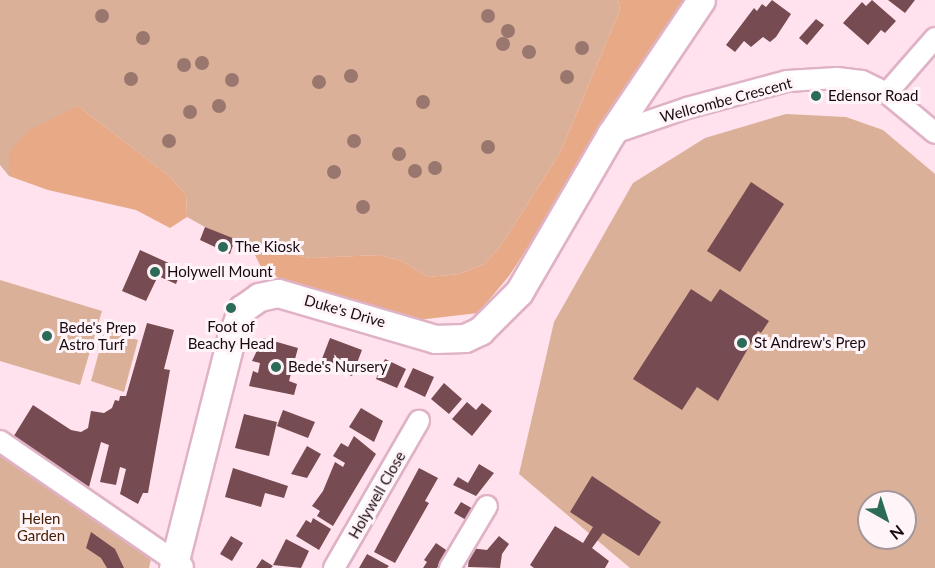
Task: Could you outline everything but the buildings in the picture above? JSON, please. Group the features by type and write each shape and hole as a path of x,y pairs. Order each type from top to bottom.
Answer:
{"main road":[{"path":"610,134 701,0"},
{"name":"Duke's Drive","path":"178,566 231,339 242,309 258,297 278,293 435,339 465,338 480,331 519,291 610,134"}],"street":[{"path":"886,93 935,38"},
{"name":"Wellcombe Crescent","path":"610,134 687,108 787,81 854,80 886,93 935,133"},
{"name":"Holywell Close","path":"334,568 419,421"},
{"path":"0,441 178,566"},
{"path":"450,568 487,506"}],"green space":[{"path":"0,0 618,0 620,10 560,153 502,244 485,264 459,274 428,277 402,261 379,255 311,258 251,247 205,227 187,217 186,195 169,176 78,106 9,152 9,176 0,165"},
{"name":"St Andrew's Prep","path":"786,114 846,117 883,130 935,174 935,568 630,568 519,474 554,322 633,183 705,138"},
{"name":"Bede's Prep Astro Turf","path":"0,280 102,311 80,385 0,361"},
{"path":"105,330 138,340 124,392 91,381"},
{"name":"Helen Garden","path":"0,449 152,555 149,568 0,568"}],"shaded area":[{"path":"618,0 696,0 653,55 509,276 478,313 418,320 293,287 261,267 251,247 311,258 379,255 402,261 428,277 459,274 485,264 502,244 560,153 620,10"},
{"path":"78,106 169,176 186,195 187,217 170,228 136,210 48,190 9,176 9,152 29,130"}],"place":[{"name":"Edensor Road","path":"816,96"},
{"name":"The Kiosk","path":"223,247"},
{"name":"Holywell Mount","path":"155,272"},
{"name":"Foot of Beachy Head","path":"231,308"},
{"name":"Bede's Prep Astro Turf","path":"47,336"},
{"name":"St Andrew's Prep","path":"742,343"},
{"name":"Bede's Nursery","path":"276,367"}]}
